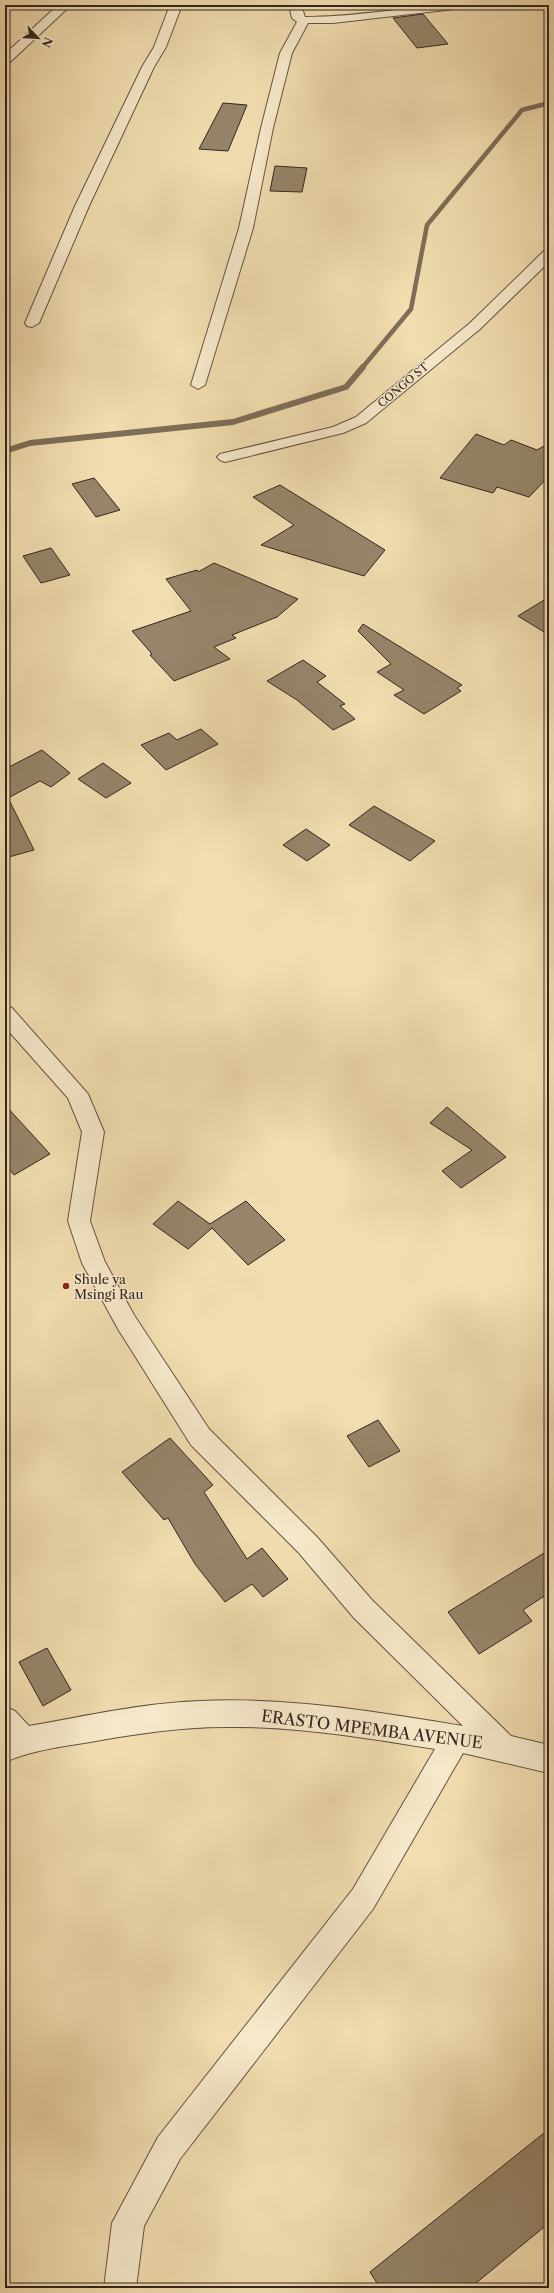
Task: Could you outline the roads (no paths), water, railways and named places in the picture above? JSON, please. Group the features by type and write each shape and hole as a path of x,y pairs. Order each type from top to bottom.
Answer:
{"street":[{"path":"5,60 65,5"},
{"path":"32,323 82,206 148,67 160,47 176,5"},
{"path":"295,5 298,18 304,20 348,18 463,5"},
{"path":"198,385 246,228 267,128 286,53 304,20"},
{"name":"CONGO ST","path":"225,457 338,430 361,420 475,326 549,254"},
{"path":"5,1014 77,1094 93,1132 78,1221 94,1263 126,1322 200,1437 308,1545 363,1609 389,1636 501,1745"},
{"name":"ERASTO MPEMBA AVENUE","path":"15,1744 174,1716 246,1713 293,1715 457,1738 501,1745 549,1759"},
{"path":"5,1720 15,1744"},
{"path":"120,2288 128,2223 169,2148 363,1899 457,1738"}],"waterway":[{"path":"362,368 411,309 427,225 522,110 549,103"},
{"path":"5,451 30,443 233,422 346,387 363,367"}],"place":[{"name":"Shule ya Msingi Rau","path":"66,1286"}]}
